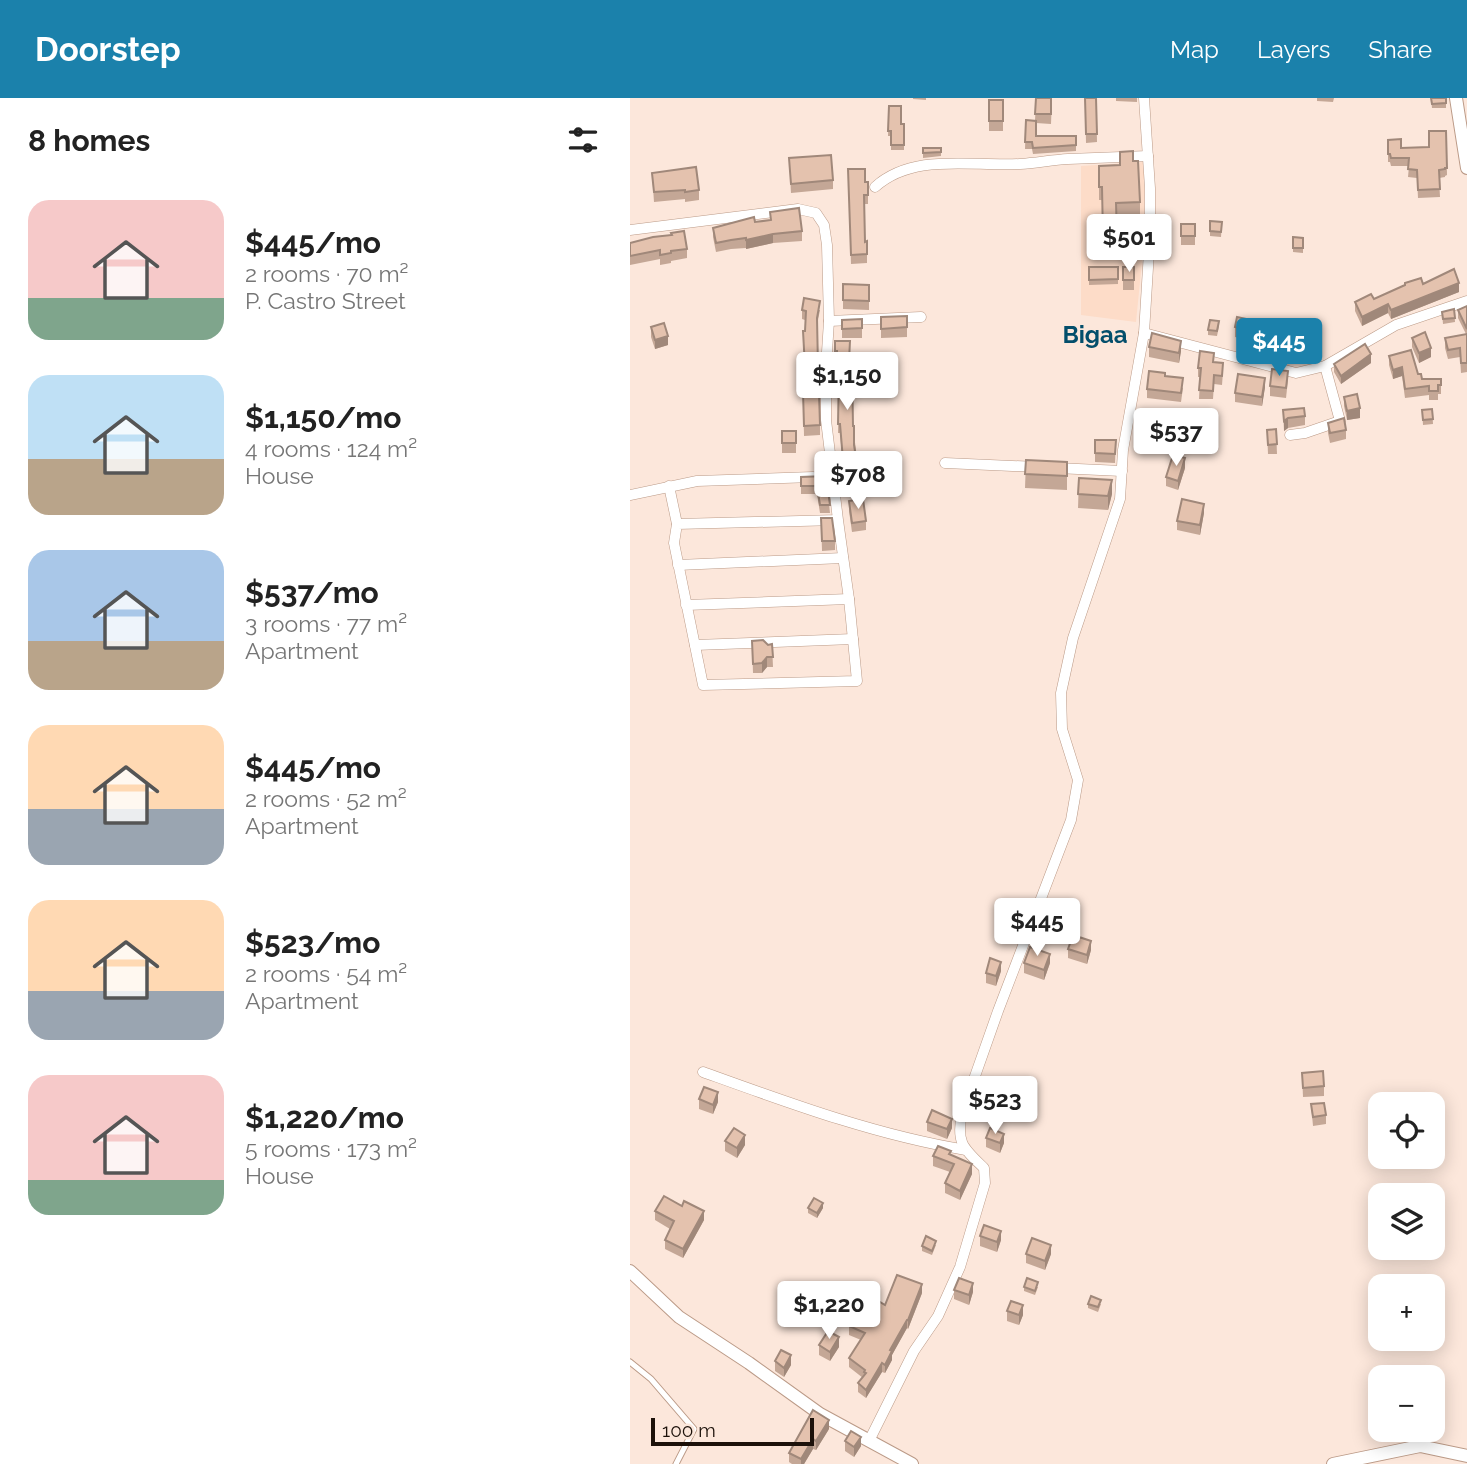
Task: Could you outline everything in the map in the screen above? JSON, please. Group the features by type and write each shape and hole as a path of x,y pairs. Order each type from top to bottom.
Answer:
{"street":[{"path":"869,1441 914,1351 938,1316 960,1267 985,1183 984,1168 966,1150 960,1138 962,1113 1071,820 1078,780 1062,729 1061,693 1073,638 1120,499 1123,450 1144,332 1150,188 1144,98"},
{"path":"1456,98 1466,160"},
{"path":"875,187 903,172 933,164 1008,165 1066,159 1148,156"},
{"path":"630,230 798,209 816,213 824,225 829,321 826,420 857,681 703,685 674,543 677,524 669,486"},
{"path":"1144,332 1296,373 1325,366 1396,325 1467,301"},
{"path":"829,321 921,317"},
{"path":"1290,435 1305,433 1340,421 1325,366"},
{"path":"945,463 1122,471"},
{"path":"630,495 696,481 832,476"},
{"path":"677,524 838,520"},
{"path":"678,565 843,558"},
{"path":"686,605 849,598"},
{"path":"695,645 853,639"},
{"path":"703,1072 820,1114 927,1144 966,1150"},
{"path":"632,1278 679,1317 820,1414 912,1464"},
{"path":"1333,1464 1420,1446 1467,1456"}],"lane":[{"path":"630,1362 651,1379 694,1429 676,1464"}],"shaded area":[{"path":"1144,162 1144,242 1136,322 1081,315 1081,166"}],"building":[{"path":"1036,98 1051,98 1051,114 1035,114"},
{"path":"1085,98 1096,98 1097,134 1086,134"},
{"path":"1431,98 1446,98 1446,103 1432,104"},
{"path":"989,100 1003,100 1003,121 989,121"},
{"path":"889,106 901,106 904,145 891,145 891,131 888,131"},
{"path":"1026,120 1036,121 1036,136 1076,136 1076,145 1033,148 1032,142 1025,142"},
{"path":"1429,131 1446,131 1447,168 1439,170 1440,189 1418,190 1417,170 1408,169 1409,158 1391,158 1388,154 1388,140 1401,139 1401,148 1429,147"},
{"path":"923,148 941,148 941,152 923,153"},
{"path":"1133,151 1133,161 1138,161 1140,202 1116,203 1117,237 1103,237 1099,166 1120,165 1120,152"},
{"path":"831,155 833,180 791,184 789,158"},
{"path":"696,167 699,190 654,192 652,173"},
{"path":"848,169 865,169 865,182 868,182 868,195 864,195 867,254 851,255"},
{"path":"799,208 802,231 716,243 713,228 754,217 755,222 771,220 770,212"},
{"path":"1210,221 1222,222 1221,232 1210,231"},
{"path":"1181,224 1195,224 1195,236 1181,236"},
{"path":"684,231 687,249 660,255 660,250 630,256 630,243"},
{"path":"1293,237 1303,238 1303,248 1293,248"},
{"path":"1089,267 1118,267 1118,279 1089,280"},
{"path":"1123,267 1134,267 1134,280 1123,280"},
{"path":"1454,269 1459,283 1391,310 1388,304 1362,317 1355,302 1371,294 1374,299 1421,278 1423,284"},
{"path":"843,284 869,285 869,301 843,300"},
{"path":"804,298 820,301 817,318 818,367 805,367 803,331 806,311 802,310"},
{"path":"1467,306 1467,329 1458,310"},
{"path":"1454,309 1455,318 1443,319 1442,312"},
{"path":"907,316 907,327 881,329 881,317"},
{"path":"1237,317 1251,320 1248,330 1235,327"},
{"path":"862,319 862,328 842,329 842,320"},
{"path":"1210,320 1219,321 1217,331 1208,330"},
{"path":"664,323 668,336 655,340 651,327"},
{"path":"1425,332 1431,348 1419,353 1412,338"},
{"path":"1152,333 1181,341 1179,353 1149,347"},
{"path":"1467,334 1467,363 1461,363 1460,348 1448,350 1445,338"},
{"path":"835,341 850,341 854,445 860,483 845,484 838,424 839,371 836,371"},
{"path":"1365,344 1371,354 1341,376 1334,364"},
{"path":"1411,350 1422,379 1441,379 1438,391 1429,391 1429,386 1405,389 1402,367 1393,370 1389,356"},
{"path":"1200,351 1214,353 1213,362 1223,363 1222,376 1214,375 1213,391 1199,390"},
{"path":"1272,369 1288,371 1286,388 1270,386"},
{"path":"1149,371 1183,378 1181,393 1147,389"},
{"path":"1238,374 1265,378 1262,397 1235,393"},
{"path":"803,392 819,393 820,425 804,426"},
{"path":"1357,394 1360,408 1347,411 1344,397"},
{"path":"1304,408 1305,416 1284,421 1283,410"},
{"path":"1432,409 1433,419 1423,420 1422,410"},
{"path":"1344,418 1346,430 1330,433 1328,423"},
{"path":"1276,429 1277,444 1268,445 1267,430"},
{"path":"782,431 796,431 796,443 782,443"},
{"path":"1095,440 1116,440 1115,454 1095,453"},
{"path":"1173,455 1185,458 1178,481 1166,477"},
{"path":"1026,460 1067,462 1067,476 1025,474"},
{"path":"826,476 830,505 820,505 817,486 801,486 801,477"},
{"path":"1079,478 1112,480 1108,496 1078,494"},
{"path":"863,499 866,521 852,523 849,501"},
{"path":"1182,499 1204,504 1200,525 1177,521"},
{"path":"821,518 832,518 835,541 822,541"},
{"path":"763,640 768,645 772,644 773,657 753,664 752,641"},
{"path":"1073,935 1091,941 1087,955 1068,949"},
{"path":"1030,947 1050,954 1044,970 1024,963"},
{"path":"990,958 1001,962 996,976 986,973"},
{"path":"1323,1071 1324,1086 1303,1088 1302,1073"},
{"path":"992,1082 1003,1087 999,1098 988,1094"},
{"path":"704,1087 718,1092 713,1105 699,1099"},
{"path":"1324,1103 1326,1115 1313,1117 1311,1104"},
{"path":"932,1110 952,1119 947,1129 927,1122"},
{"path":"734,1128 745,1135 737,1148 725,1141"},
{"path":"990,1128 1004,1134 1000,1143 986,1138"},
{"path":"938,1146 972,1164 960,1191 945,1183 954,1164 933,1156"},
{"path":"664,1196 682,1206 684,1201 704,1211 683,1249 665,1240 674,1221 655,1211"},
{"path":"814,1198 823,1203 817,1213 808,1208"},
{"path":"984,1225 1001,1231 997,1242 980,1236"},
{"path":"926,1236 936,1241 932,1251 922,1246"},
{"path":"1032,1238 1051,1245 1045,1261 1026,1254"},
{"path":"897,1275 922,1284 908,1320 890,1350 892,1351 885,1365 882,1363 866,1390 858,1383 866,1373 865,1370 849,1358 865,1333 849,1326 854,1316 863,1320 875,1299 885,1305"},
{"path":"959,1278 973,1283 969,1295 954,1290"},
{"path":"1027,1278 1038,1282 1035,1291 1024,1287"},
{"path":"1091,1296 1101,1300 1098,1307 1088,1304"},
{"path":"817,1300 832,1308 828,1315 812,1309"},
{"path":"1011,1301 1023,1305 1019,1315 1007,1311"},
{"path":"828,1331 839,1337 830,1352 819,1345"},
{"path":"781,1350 791,1355 784,1368 775,1361"},
{"path":"813,1410 829,1420 801,1459 789,1453"},
{"path":"851,1431 861,1437 854,1447 845,1441"}],"district":[{"name":"Bigaa","path":"1095,334"}]}
